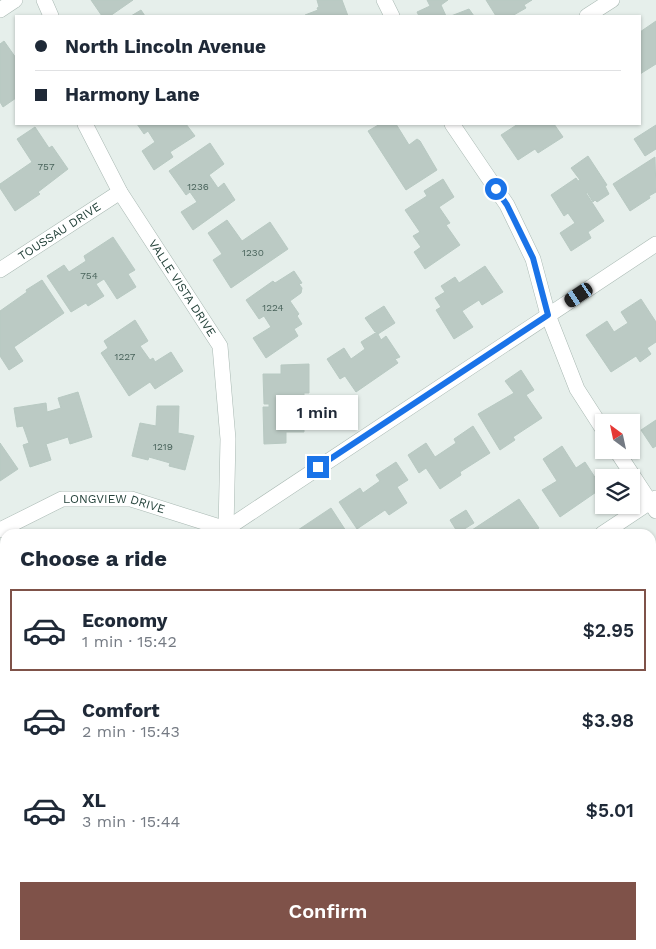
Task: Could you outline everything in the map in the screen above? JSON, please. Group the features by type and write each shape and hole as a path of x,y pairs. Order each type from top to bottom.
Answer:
{"street":[{"path":"0,10 15,0"},
{"path":"44,0 51,15"},
{"path":"384,0 392,15"},
{"path":"589,15 612,0"},
{"name":"VALLE VISTA DRIVE","path":"86,125 120,192 220,346 228,439 226,529"},
{"path":"453,125 507,205 533,258 548,315 577,389 595,416"},
{"name":"TOUSSAU DRIVE","path":"0,270 120,192"},
{"path":"230,529 656,244"},
{"path":"611,529 654,504 622,459"},
{"name":"LONGVIEW DRIVE","path":"2,529 62,499 131,498 218,529"}],"building":[{"path":"91,0 133,0 111,15 101,15"},
{"path":"317,0 342,0 348,15 305,15 318,10 317,8 319,7"},
{"path":"427,0 448,0 441,5 446,15 418,15 417,12 430,6"},
{"path":"486,0 532,0 524,5 526,8 514,15 495,15"},
{"path":"469,9 473,15 454,15"},
{"path":"141,10 144,15 133,15"},
{"path":"656,21 656,64 641,73 641,31"},
{"path":"4,41 15,57 15,99 3,107 0,102 0,44"},
{"path":"138,125 187,125 195,136 170,152 173,157 154,170 142,151 155,142 148,131 144,134"},
{"path":"378,125 397,125 409,145 417,139 420,141 437,170 406,190 368,131"},
{"path":"516,125 555,125 563,137 538,153 535,149 518,160 501,135"},
{"path":"656,125 656,149 645,156 634,139"},
{"path":"35,127 49,148 52,146 68,169 38,192 40,194 15,211 0,188 0,184 32,162 17,139"},
{"path":"210,143 224,164 209,175 218,188 224,183 235,200 193,230 181,212 197,202 190,192 186,195 169,171"},
{"path":"588,156 607,185 605,186 609,194 597,202 595,200 593,202 586,193 604,221 588,232 591,238 571,251 560,233 575,223 568,213 564,216 551,195 576,178 578,181 580,180 571,168"},
{"path":"655,157 656,192 630,211 613,184"},
{"path":"443,179 454,197 439,207 450,223 446,225 460,245 425,269 414,252 421,247 413,236 420,232 405,210 427,196 424,191"},
{"path":"227,220 242,241 270,222 288,249 231,288 213,260 222,254 208,233"},
{"path":"113,237 135,270 128,274 136,287 117,299 104,279 96,284 104,296 88,306 86,303 71,312 47,276 64,265 69,272 86,261 84,256"},
{"path":"485,266 503,292 482,305 479,300 462,311 473,327 454,339 436,310 441,307 435,298 445,292 441,286 455,277 459,283"},
{"path":"294,271 302,283 299,284 302,288 301,293 290,301 299,314 297,316 302,324 294,329 298,336 266,358 253,338 271,327 264,316 259,319 246,300 273,281 275,283"},
{"path":"42,280 64,313 14,347 23,361 9,370 0,356 0,311"},
{"path":"641,299 656,322 656,342 647,348 651,354 640,362 636,356 611,372 586,335 607,321 614,332 628,323 621,312"},
{"path":"384,306 395,323 378,334 365,318"},
{"path":"135,320 148,341 140,346 150,360 153,358 155,362 171,352 183,371 155,389 150,382 129,396 101,353 108,348 104,341"},
{"path":"377,332 381,340 386,336 400,357 395,359 398,363 356,392 345,376 340,379 327,359 344,348 351,359 365,349 361,342"},
{"path":"309,364 309,393 304,393 304,432 286,432 286,443 264,444 263,407 269,407 269,404 264,404 263,374 281,374 281,365"},
{"path":"521,370 534,390 526,395 542,418 513,437 515,440 500,450 478,414 514,393 505,381"},
{"path":"78,392 92,437 70,444 68,437 46,444 51,460 30,467 23,445 29,443 23,426 17,427 14,408 46,403 47,412 61,408 58,398"},
{"path":"157,406 179,406 178,433 194,436 185,470 169,466 170,463 149,457 148,460 132,456 140,423 156,426"},
{"path":"656,420 656,446 653,448 641,430"},
{"path":"473,426 490,453 460,472 461,475 440,489 426,468 419,473 408,455 426,443 435,457 456,443 454,439"},
{"path":"0,443 18,469 0,481"},
{"path":"562,446 576,468 585,462 595,477 595,493 560,517 542,490 557,481 543,459"},
{"path":"396,462 408,480 397,487 407,503 389,515 385,510 357,529 339,502 360,488 363,493 380,481 376,475"},
{"path":"519,499 539,528 538,529 474,529"},
{"path":"331,508 345,529 300,529"},
{"path":"466,510 474,523 464,529 456,529 450,520"}],"route":[{"path":"318,467 548,315 533,258 507,205 496,189"}]}
